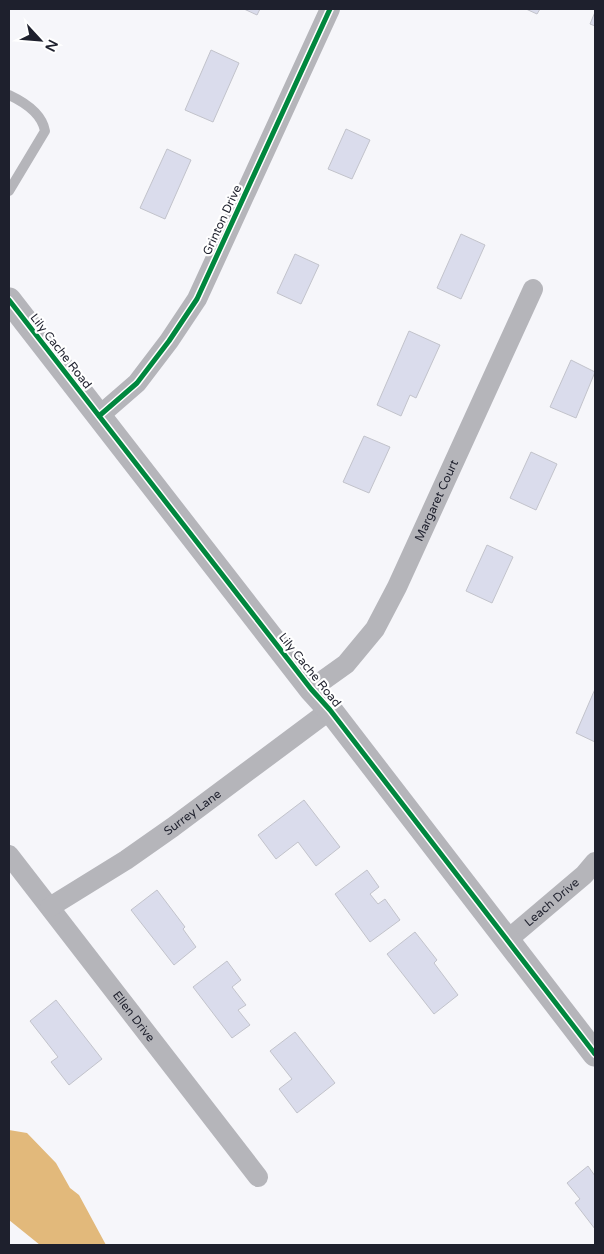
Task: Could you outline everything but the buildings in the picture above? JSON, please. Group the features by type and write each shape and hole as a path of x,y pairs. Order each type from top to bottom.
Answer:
{"street":[{"name":"Grinton Drive","path":"99,416 137,383 169,341 197,299 330,9"},
{"name":"Margaret Court","path":"311,689 346,664 375,629 397,587 533,288"},
{"name":"Lily Cache Road","path":"9,300 311,689 330,710 506,941 595,1054"},
{"name":"Surrey Lane","path":"50,907 126,860 173,827 330,710"},
{"name":"Ellen Drive","path":"9,855 258,1177"},
{"name":"Leach Drive","path":"506,941 584,875 595,862"}],"lane":[{"path":"9,96 27,106 43,122 45,131 9,191"}],"shaded area":[{"path":"9,1130 27,1133 56,1163 70,1188 79,1195 106,1245 40,1245 9,1220"}],"cycle path":[{"path":"99,416 137,383 169,341 197,299 330,9"},
{"path":"9,300 311,689 330,710 595,1054"}]}
